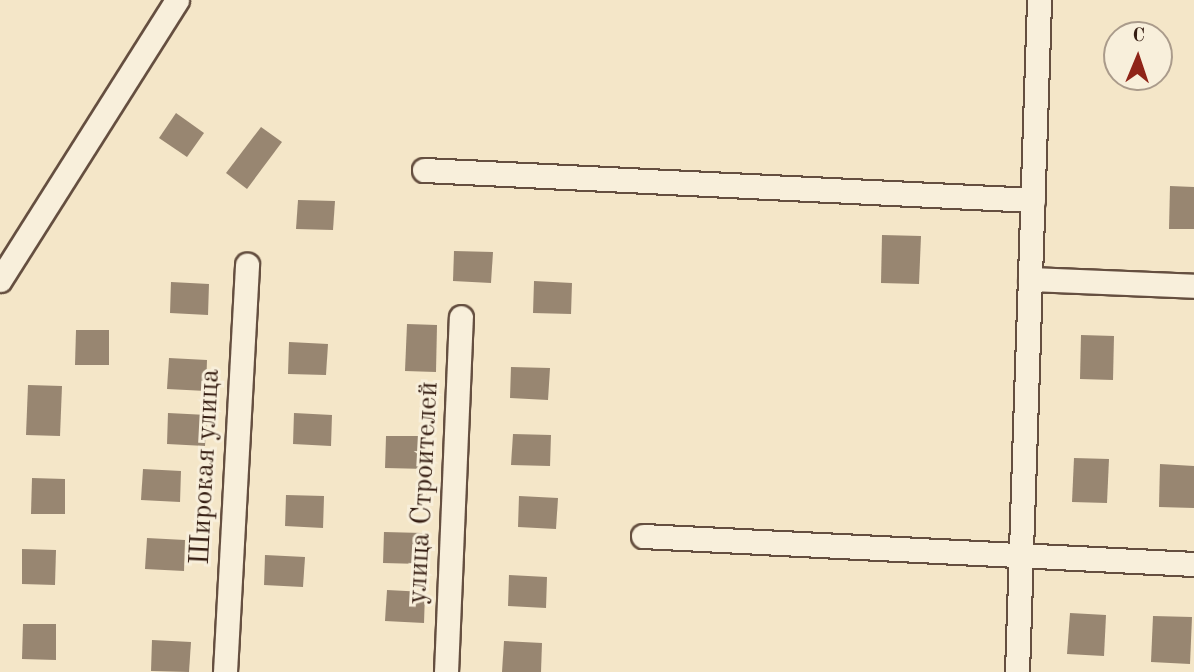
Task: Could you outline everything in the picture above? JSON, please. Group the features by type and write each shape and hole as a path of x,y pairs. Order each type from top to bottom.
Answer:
{"street":[{"path":"0,280 177,0"},
{"path":"1017,672 1040,0"},
{"path":"424,170 1033,200"},
{"name":"Широкая улица","path":"225,672 247,265"},
{"path":"1030,279 1194,286"},
{"name":"улица Строителей","path":"446,672 461,317"},
{"path":"643,536 1194,564"}],"building":[{"path":"176,113 204,133 187,157 159,138"},
{"path":"261,127 282,142 247,189 226,173"},
{"path":"1170,186 1194,187 1194,229 1169,229"},
{"path":"298,200 335,201 333,230 296,229"},
{"path":"882,235 921,236 919,284 881,283"},
{"path":"454,251 493,252 491,283 453,281"},
{"path":"534,281 572,283 571,314 533,313"},
{"path":"171,282 209,284 208,315 170,313"},
{"path":"407,324 437,325 436,372 405,371"},
{"path":"76,330 109,330 109,365 75,365"},
{"path":"1081,335 1114,336 1113,380 1080,379"},
{"path":"289,342 328,344 326,375 288,374"},
{"path":"169,358 207,360 206,391 167,389"},
{"path":"511,367 550,368 548,400 510,398"},
{"path":"28,385 62,386 60,436 26,435"},
{"path":"168,413 207,415 205,446 167,444"},
{"path":"294,413 332,415 331,446 293,444"},
{"path":"513,434 551,435 550,466 511,465"},
{"path":"386,436 427,436 427,469 385,468"},
{"path":"1074,458 1109,459 1107,503 1072,502"},
{"path":"1160,464 1194,466 1194,508 1159,507"},
{"path":"143,469 181,471 180,502 141,500"},
{"path":"32,478 65,479 65,514 31,514"},
{"path":"286,495 324,496 323,528 285,526"},
{"path":"519,496 558,498 556,529 518,527"},
{"path":"384,532 423,533 421,564 383,563"},
{"path":"147,538 185,540 184,571 145,569"},
{"path":"22,549 56,550 55,585 22,584"},
{"path":"265,555 305,557 303,587 264,585"},
{"path":"509,575 547,577 546,608 508,606"},
{"path":"387,590 425,592 424,623 385,621"},
{"path":"1070,613 1106,615 1104,656 1067,654"},
{"path":"1153,616 1192,617 1190,664 1151,662"},
{"path":"23,624 56,624 56,660 22,659"},
{"path":"152,640 191,642 189,672 151,671"},
{"path":"504,641 542,643 541,672 502,672"}]}
